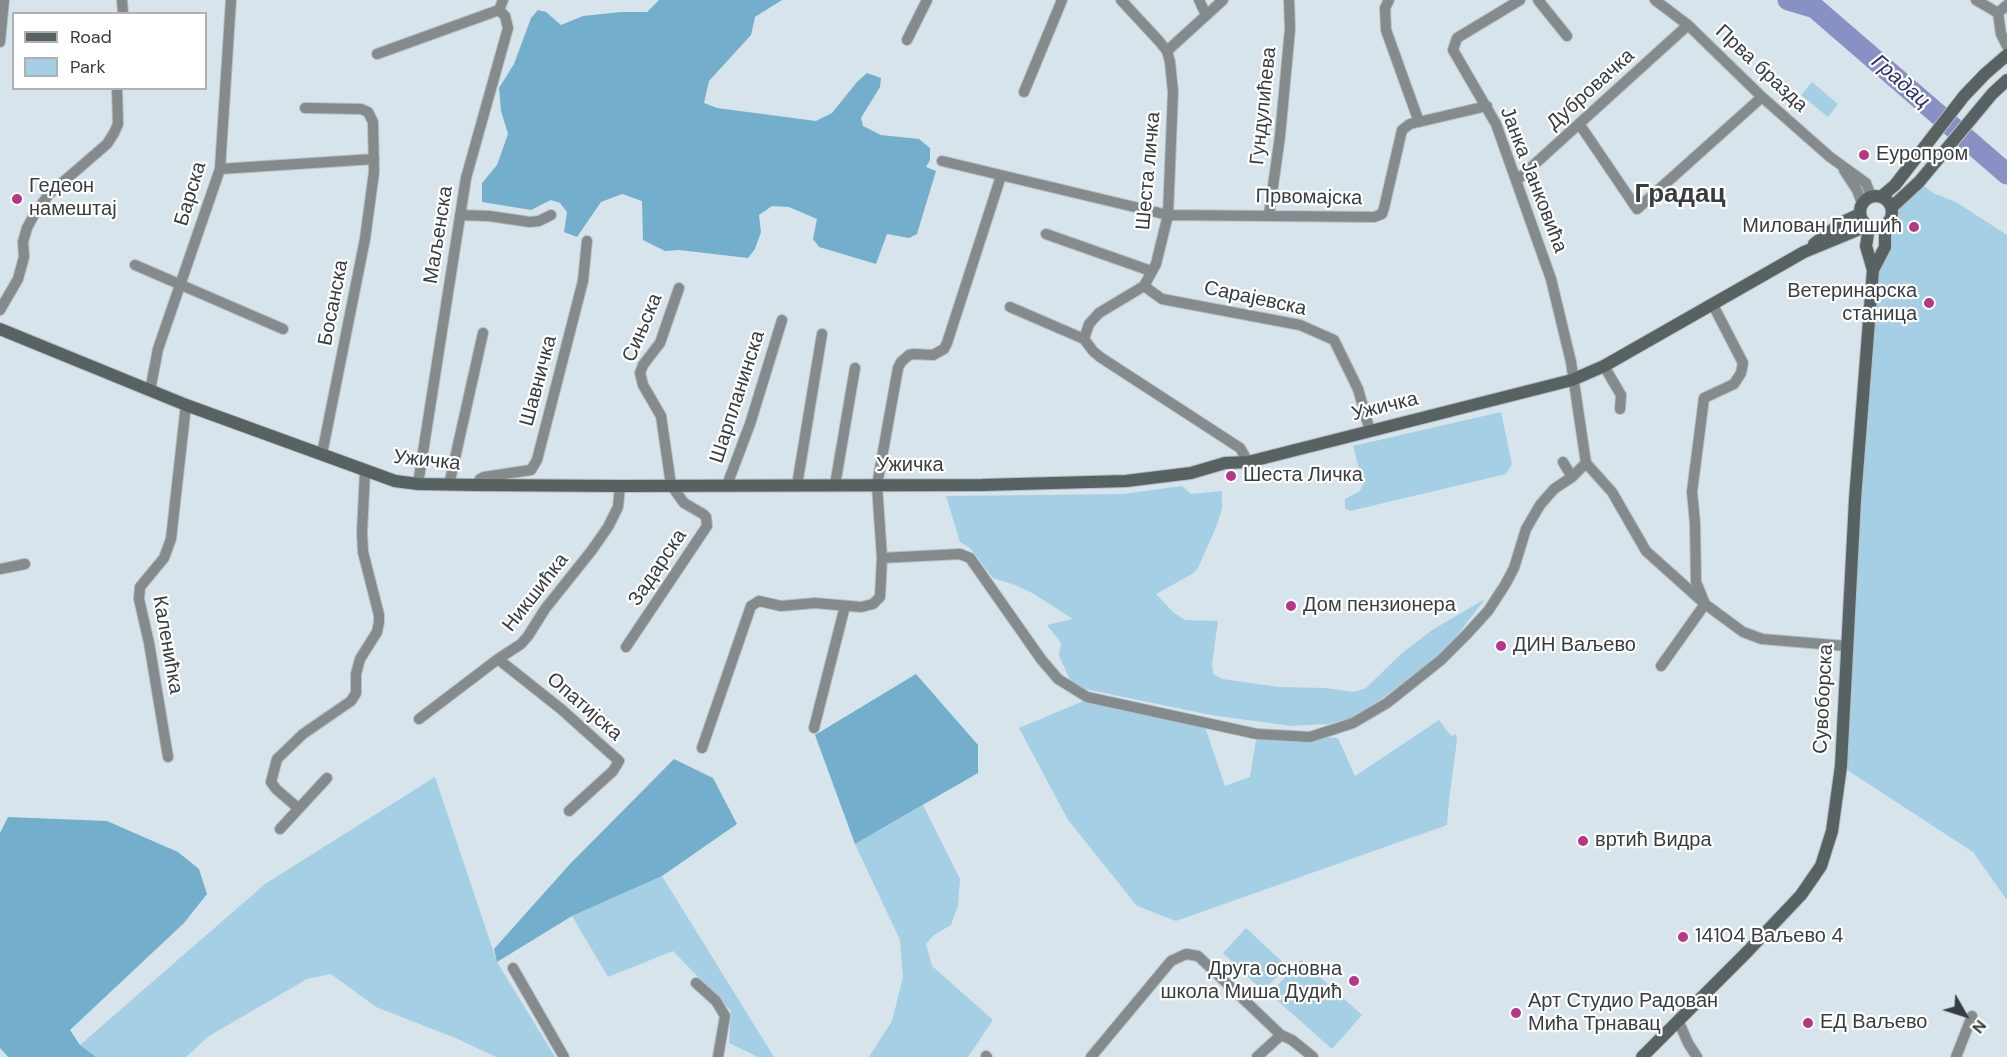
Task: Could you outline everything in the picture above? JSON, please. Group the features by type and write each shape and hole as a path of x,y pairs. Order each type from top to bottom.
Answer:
{"main road":[{"name":"Ужичка","path":"1804,252 1895,185 1964,96 2007,55"},
{"path":"1892,207 1919,182 1980,107 2007,80"},
{"path":"1869,202 1890,202 1892,207 1892,218 1885,226 1875,228 1868,226 1861,218 1869,202"},
{"name":"Ужичка","path":"0,329 186,405 394,481 449,485 620,486 671,484 982,485 1126,482 1248,462 1572,380 1604,366 1804,252 1868,226"},
{"name":"Сувоборска","path":"1642,1057 1801,895 1821,866 1832,831 1841,766 1855,499 1873,270 1866,246 1868,226"},
{"name":"Сувоборска","path":"1873,270 1885,247 1885,226"}],"street":[{"path":"0,42 4,0"},
{"name":"Барска","path":"150,391 158,349 220,169 231,0"},
{"path":"907,40 927,0"},
{"path":"1024,92 1062,0"},
{"path":"1121,0 1167,51 1223,0"},
{"path":"1199,0 1206,15"},
{"name":"Гундулићева","path":"1269,215 1280,136 1290,29 1289,0"},
{"path":"1389,0 1385,8 1386,30 1419,122"},
{"name":"Јанка Јанковића","path":"1520,0 1457,38 1453,50 1496,124 1551,279 1571,362 1586,463"},
{"path":"1538,0 1567,36"},
{"name":"Прва бразда","path":"1655,0 1688,25 1762,96 1840,165 1866,183 1869,202"},
{"path":"1976,0 1998,13"},
{"path":"1998,13 2007,4"},
{"path":"377,54 501,5"},
{"name":"Маљенска","path":"418,484 460,215 472,156 508,28 501,5"},
{"path":"1998,13 2001,34 2007,46"},
{"name":"Дубровачка","path":"1516,181 1688,25"},
{"name":"Шеста личка","path":"1144,286 1158,256 1168,215 1173,92 1167,51"},
{"path":"0,310 18,279 24,257 23,242 34,215 49,194 107,144 114,133 118,124 117,90"},
{"path":"1580,125 1637,209 1762,96"},
{"name":"Првомајска","path":"942,161 1168,215 1374,217 1382,214 1384,208 1402,130 1410,124 1487,106"},
{"name":"Босанска","path":"305,108 361,109 368,112 373,122 374,172 365,239 322,454"},
{"path":"220,169 374,159"},
{"path":"702,748 751,606 759,601 781,606 815,603 861,607 877,602 880,597 882,558 877,485 898,368 909,355 933,355 944,349 1001,176"},
{"path":"460,215 489,216 530,222 539,221 551,215"},
{"path":"1046,234 1151,271"},
{"name":"Шавничка","path":"476,485 484,477 531,470 537,460 583,281 586,241"},
{"path":"135,265 283,329"},
{"path":"1084,339 1089,324 1099,313 1144,286"},
{"name":"Сарајевска","path":"1144,286 1162,299 1300,325 1334,340 1358,389 1370,430"},
{"name":"Сињска","path":"671,484 661,416 643,385 640,373 643,365 660,344 679,288"},
{"path":"1705,604 1696,582 1692,492 1701,410 1704,398 1734,384 1741,373 1743,363 1713,304"},
{"path":"1010,307 1084,339 1100,357 1240,448 1248,462"},
{"name":"Шарпланинска","path":"727,485 750,424 782,320"},
{"path":"449,485 483,333"},
{"path":"797,485 822,334"},
{"path":"1604,366 1621,395 1620,409"},
{"path":"835,485 855,368"},
{"name":"Каленићка","path":"168,757 149,643 139,599 140,587 164,558 171,539 186,405"},
{"path":"1563,462 1572,477"},
{"path":"882,558 966,555 975,563 1041,659 1058,679 1087,698 1257,734 1310,737 1353,723 1387,703 1441,660 1488,611 1505,585 1514,568 1526,529 1540,505 1554,489 1572,477 1586,463 1612,492 1646,550 1705,604 1752,637 1846,646"},
{"path":"298,808 276,789 272,782 277,759 303,734 351,701 356,693 356,674 360,659 377,632 379,622 363,552 365,471"},
{"name":"Задарска","path":"626,647 707,526 706,517 684,502 671,484"},
{"name":"Никшићка","path":"419,719 521,644 608,527 618,507 620,486"},
{"path":"0,569 25,564"},
{"path":"1660,666 1705,604"},
{"path":"814,729 845,606"},
{"name":"Опатијска","path":"498,659 561,709 619,761 612,771 569,811"},
{"path":"280,829 327,778"},
{"path":"1091,1057 1171,961 1186,954 1198,956 1281,1035 1292,1040 1313,1057"},
{"path":"513,968 564,1057"},
{"path":"696,983 716,1001 725,1016 718,1057"},
{"path":"1956,1057 1972,1016"},
{"path":"1678,1020 1697,1057"},
{"path":"1257,1057 1281,1035"}],"green space":[{"path":"1812,82 1838,104 1828,117 1801,95"},
{"path":"1919,182 1933,193 1956,202 2007,235 2007,900 1973,852 1841,766 1873,270 1893,213"},
{"path":"1501,412 1512,464 1506,474 1350,511 1345,508 1345,499 1360,491 1363,484 1353,446"},
{"path":"1182,486 1191,494 1222,491 1222,508 1198,568 1192,574 1156,594 1174,613 1185,620 1218,621 1212,664 1213,674 1222,679 1279,687 1325,688 1354,692 1366,688 1401,654 1432,630 1485,599 1453,641 1422,669 1358,716 1328,724 1291,726 1211,715 1079,688 1071,682 1059,656 1061,643 1047,625 1073,619 1034,594 993,578 970,548 960,542 946,496 1123,494"},
{"path":"1086,700 1204,724 1225,786 1250,777 1257,734 1338,738 1355,776 1439,720 1451,736 1456,734 1457,740 1447,825 1176,921 1137,906 1068,820 1019,728"},
{"path":"435,777 497,962 555,1057 496,1057 458,1039 376,1007 331,974 307,979 209,1036 186,1057 96,1057 80,1045 265,884"},
{"path":"923,805 960,879 958,905 951,925 934,935 926,944 932,966 993,1020 968,1057 869,1057 892,1021 903,977 900,940 855,844"},
{"path":"662,876 774,1057 758,1057 729,1043 731,1011 673,951 608,977 572,916"},
{"path":"1246,928 1287,966 1263,991 1223,953"},
{"path":"1301,960 1362,1015 1332,1049 1270,994"}],"shaded area":[{"path":"659,0 782,0 755,17 751,35 709,81 704,103 717,108 816,121 832,113 867,73 881,78 880,87 861,118 863,126 881,135 919,139 930,148 930,160 926,167 936,171 917,234 909,238 887,234 876,264 819,247 813,239 817,219 789,207 772,206 759,215 761,232 755,249 748,258 679,250 665,251 643,240 642,201 622,194 601,202 577,237 564,232 567,212 560,203 551,200 531,210 482,202 482,183 497,165 508,134 501,111 499,88 514,64 531,18 538,10 546,12 561,25 583,16 647,12"},
{"path":"916,674 978,745 978,773 855,844 815,735"},
{"path":"674,759 713,778 737,824 662,876 572,916 497,962 494,949 569,865"},
{"path":"8,817 107,821 178,852 199,869 207,894 184,923 70,1030 80,1045 96,1057 8,1057 0,1048 0,833"}],"waterway":[{"name":"Градац","path":"1788,0 1815,8 2007,174"}],"place":[{"name":"Еуропром","path":"1864,155"},
{"name":"Гедеон намештај","path":"17,199"},
{"name":"Милован Глишић","path":"1914,227"},
{"name":"Ветеринарска станица","path":"1929,303"},
{"name":"Шеста Личка","path":"1231,476"},
{"name":"Дом пензионера","path":"1291,606"},
{"name":"ДИН Ваљево","path":"1501,646"},
{"name":"вртић Видра","path":"1583,841"},
{"name":"14104 Ваљево 4","path":"1683,937"},
{"name":"Друга основна школа Миша Дудић","path":"1354,981"},
{"name":"Арт Студио Радован Мића Трнавац","path":"1516,1013"},
{"name":"ЕД Ваљево","path":"1808,1023"}],"district":[{"name":"Градац","path":"1680,195"}]}
